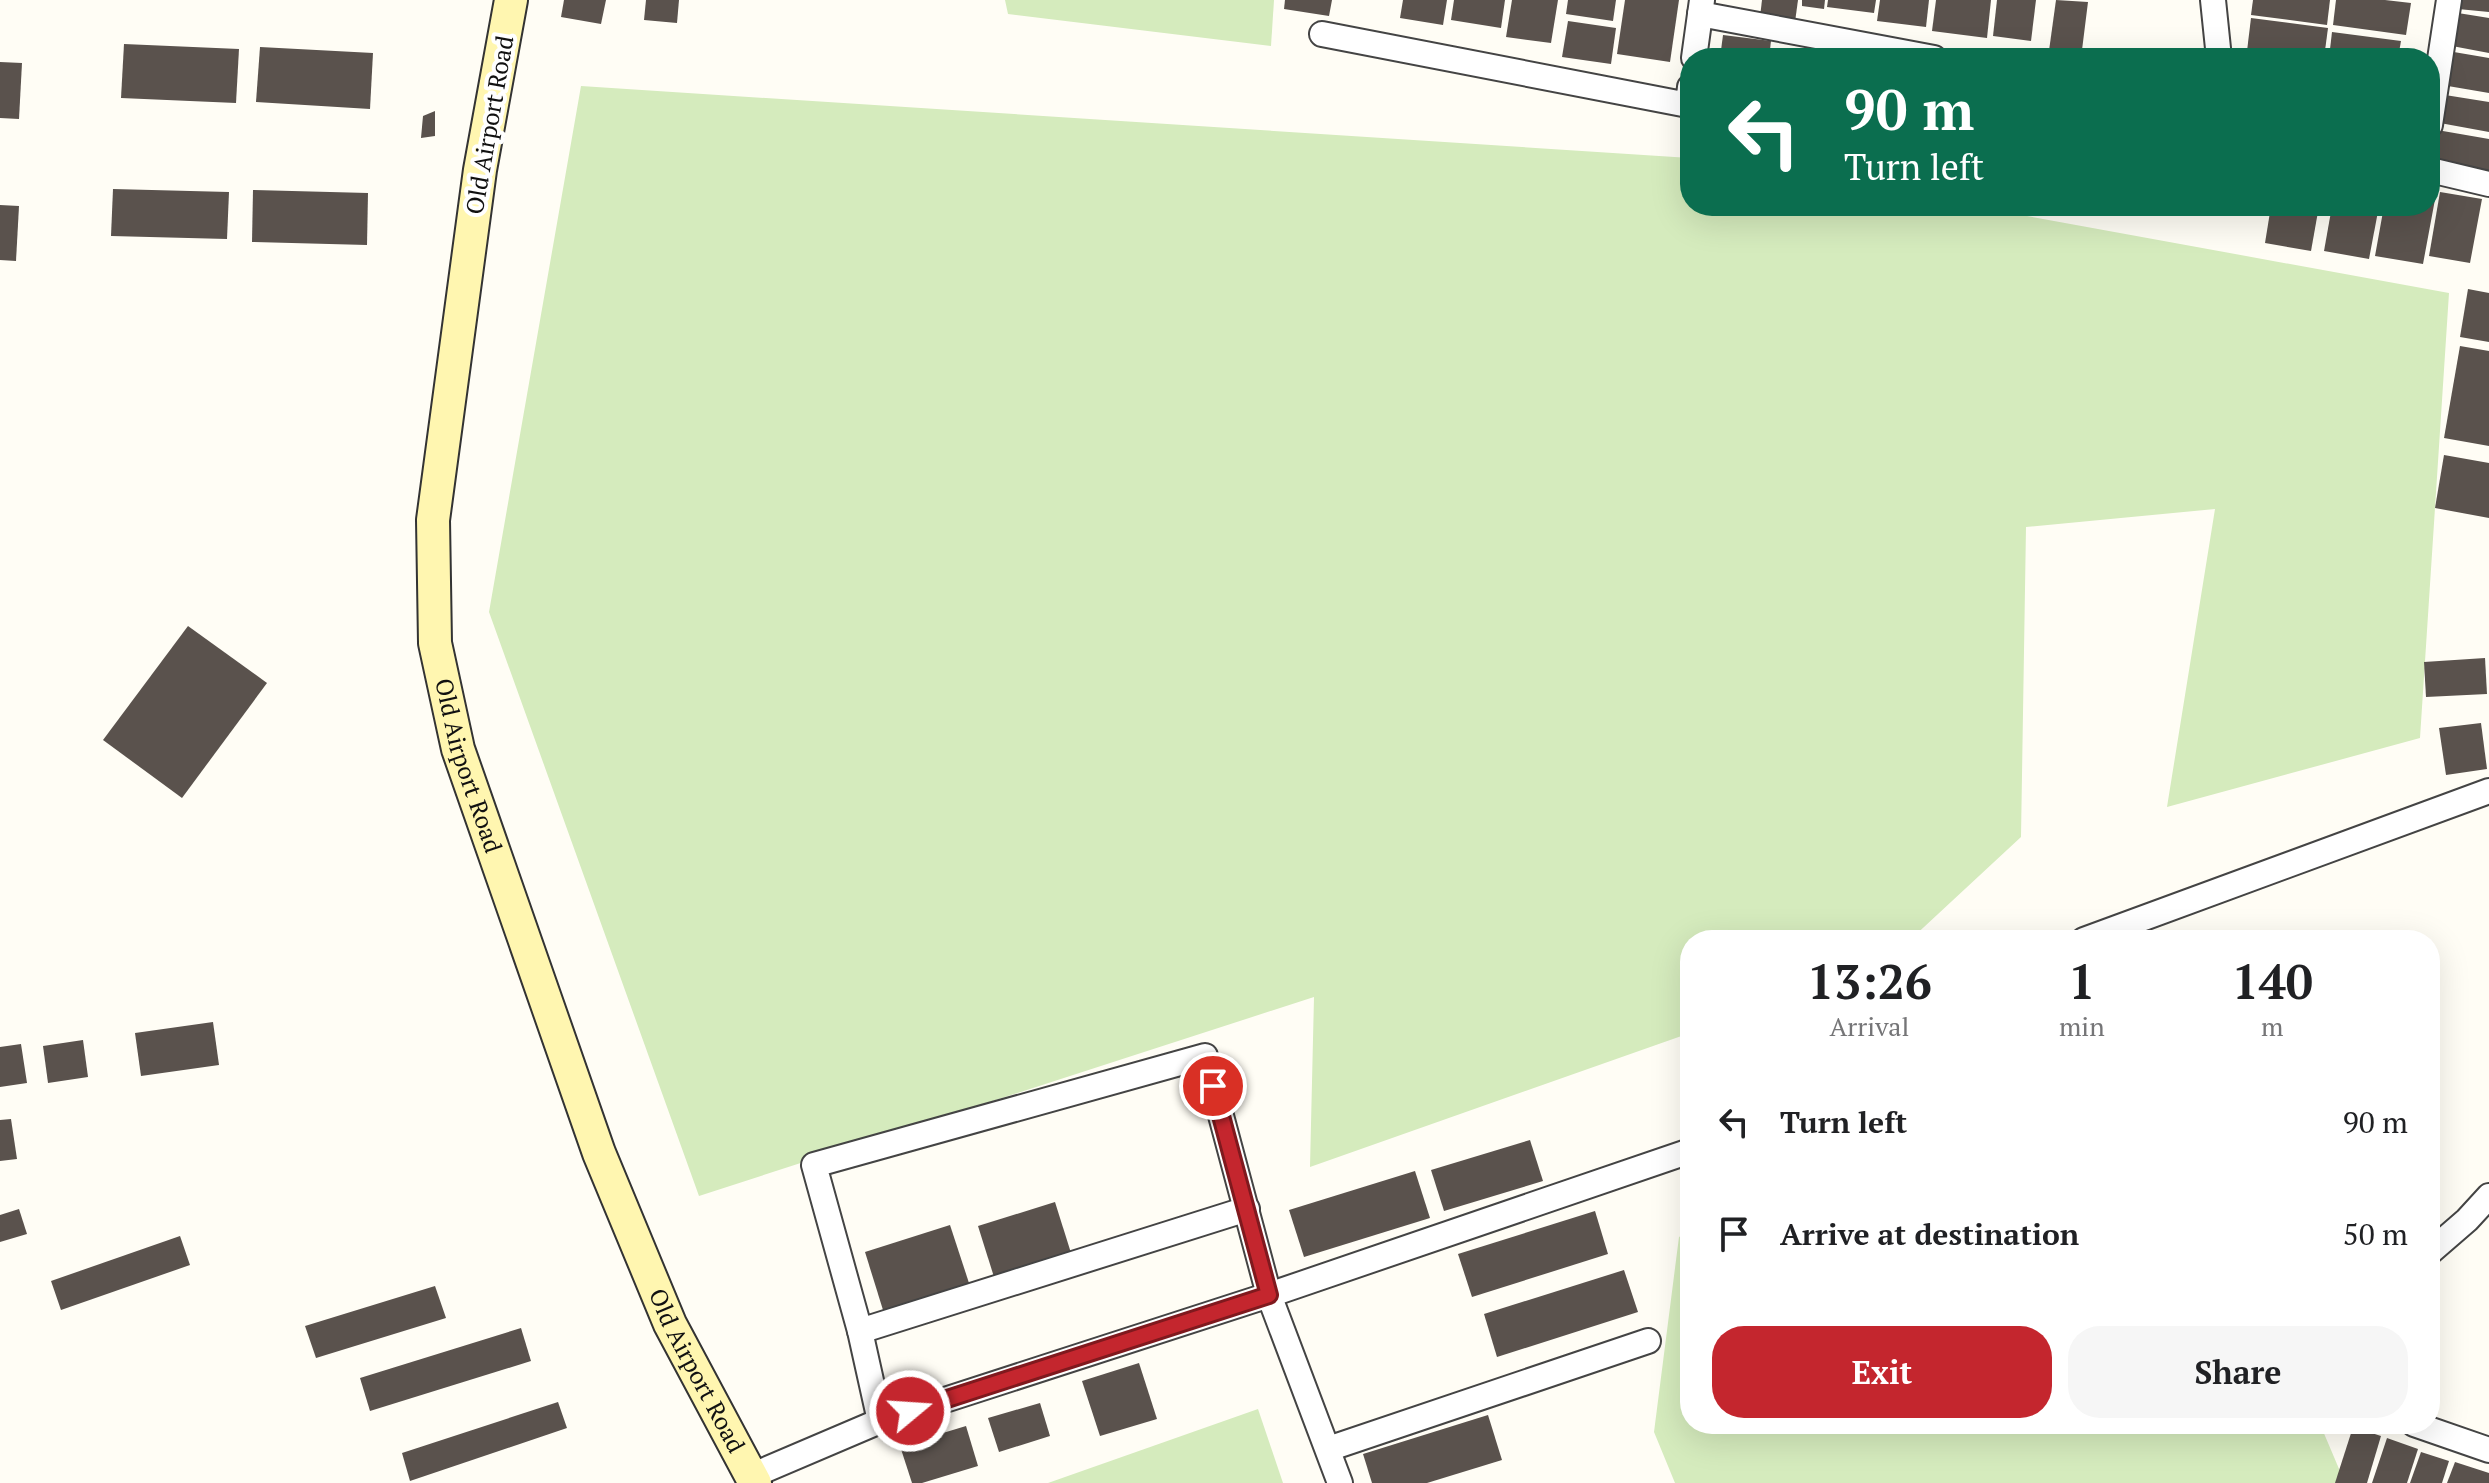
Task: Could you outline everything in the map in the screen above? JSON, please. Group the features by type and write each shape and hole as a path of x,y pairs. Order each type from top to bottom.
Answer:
{"main road":[{"name":"Old Airport Road","path":"511,0 480,170 433,520 435,643 458,749 599,1153 670,1324 753,1480"}],"street":[{"path":"2213,0 2218,48"},
{"path":"2440,59 2449,0"},
{"path":"1695,48 1701,7 1888,48"},
{"path":"1322,34 1680,103"},
{"path":"2440,172 2489,184"},
{"path":"2111,930 2489,791"},
{"path":"880,1421 860,1331 814,1165 1205,1056 1269,1295 1340,1483"},
{"path":"753,1480 880,1421 1269,1295 1680,1154"},
{"path":"2440,1243 2489,1196"},
{"path":"860,1331 1247,1209"},
{"path":"1328,1449 1648,1341"},
{"path":"2440,1433 2489,1450"}],"green space":[{"path":"1005,0 1274,0 1271,46 1008,14"},
{"path":"581,86 1680,157 1680,216 2027,216 2449,293 2420,738 2167,807 2215,509 2026,527 2021,837 1921,930 1680,930 1680,1037 1310,1167 1314,997 699,1196 489,612"},
{"path":"1679,1237 1680,1434 2324,1434 2345,1483 1675,1483 1654,1432"},
{"path":"1258,1409 1283,1483 1048,1483"}],"building":[{"path":"564,0 606,0 601,24 561,17"},
{"path":"646,0 679,0 677,23 644,20"},
{"path":"1285,0 1332,0 1329,16 1284,9"},
{"path":"1403,0 1447,0 1443,25 1400,18"},
{"path":"1454,0 1505,0 1501,28 1451,20"},
{"path":"1512,0 1558,0 1551,43 1506,37"},
{"path":"1568,0 1616,0 1613,21 1566,14"},
{"path":"1625,0 1679,0 1670,62 1617,54"},
{"path":"1762,0 1798,0 1795,22 1760,17"},
{"path":"1802,0 1825,0 1824,9 1802,6"},
{"path":"1828,0 1876,0 1874,13 1827,7"},
{"path":"1880,0 1929,0 1926,27 1877,21"},
{"path":"1936,0 1991,0 1987,38 1932,31"},
{"path":"1997,0 2036,0 2031,41 1993,36"},
{"path":"2056,0 2088,2 2082,48 2049,48"},
{"path":"2253,0 2330,0 2327,25 2251,15"},
{"path":"2336,0 2411,3 2406,35 2333,25"},
{"path":"2460,0 2489,0 2489,12 2458,9"},
{"path":"2458,13 2489,18 2489,53 2452,46"},
{"path":"2251,18 2328,28 2325,48 2247,48"},
{"path":"1568,21 1616,28 1611,64 1562,57"},
{"path":"2332,32 2401,41 2400,48 2330,48"},
{"path":"1723,35 1771,41 1770,48 1721,48"},
{"path":"124,44 239,49 236,103 121,98"},
{"path":"260,47 373,53 370,109 256,102"},
{"path":"2448,51 2489,58 2489,93 2442,85"},
{"path":"0,62 22,63 19,119 0,118"},
{"path":"2445,95 2489,102 2489,132 2440,123"},
{"path":"435,111 435,136 421,138 423,116"},
{"path":"2440,131 2489,139 2489,172 2440,164"},
{"path":"113,189 229,192 227,239 111,236"},
{"path":"253,190 368,193 367,245 252,242"},
{"path":"2440,192 2482,199 2470,263 2429,256 2436,216 2440,216"},
{"path":"0,205 19,206 16,261 0,260"},
{"path":"2269,216 2317,216 2311,251 2265,243"},
{"path":"2330,216 2377,216 2369,259 2324,251"},
{"path":"2382,216 2432,216 2423,264 2375,256"},
{"path":"2468,289 2489,293 2489,342 2460,337"},
{"path":"2460,346 2489,351 2489,446 2444,438"},
{"path":"2444,455 2489,463 2489,518 2435,508"},
{"path":"188,626 267,683 182,798 103,740"},
{"path":"2485,658 2487,694 2426,697 2424,662"},
{"path":"2481,723 2487,769 2446,775 2439,728"},
{"path":"213,1022 219,1065 141,1076 135,1033"},
{"path":"83,1040 88,1077 48,1083 43,1046"},
{"path":"21,1044 27,1083 0,1087 0,1047"},
{"path":"11,1119 17,1159 0,1161 0,1120"},
{"path":"1530,1140 1543,1181 1444,1211 1431,1170"},
{"path":"1415,1171 1430,1218 1304,1257 1289,1210"},
{"path":"1055,1202 1071,1253 994,1277 978,1226"},
{"path":"19,1209 27,1234 0,1242 0,1215"},
{"path":"1595,1211 1608,1254 1472,1297 1458,1254"},
{"path":"950,1225 969,1283 883,1310 865,1252"},
{"path":"180,1236 190,1265 61,1310 51,1281"},
{"path":"1624,1270 1638,1312 1497,1357 1484,1314"},
{"path":"435,1286 446,1318 316,1358 305,1326"},
{"path":"521,1328 531,1361 370,1411 360,1378"},
{"path":"1139,1363 1157,1419 1100,1436 1082,1381"},
{"path":"558,1402 567,1428 410,1481 402,1453"},
{"path":"1040,1403 1050,1436 999,1452 988,1418"},
{"path":"1488,1415 1502,1460 1427,1483 1372,1483 1363,1454"},
{"path":"966,1426 978,1466 922,1483 912,1483 900,1446"},
{"path":"2351,1434 2381,1436 2367,1483 2335,1483"},
{"path":"2387,1438 2418,1449 2407,1483 2372,1483"},
{"path":"2421,1452 2449,1461 2442,1483 2410,1483"},
{"path":"2455,1462 2489,1473 2489,1483 2447,1483"}],"route":[{"path":"910,1411 1269,1295 1213,1086"}]}
